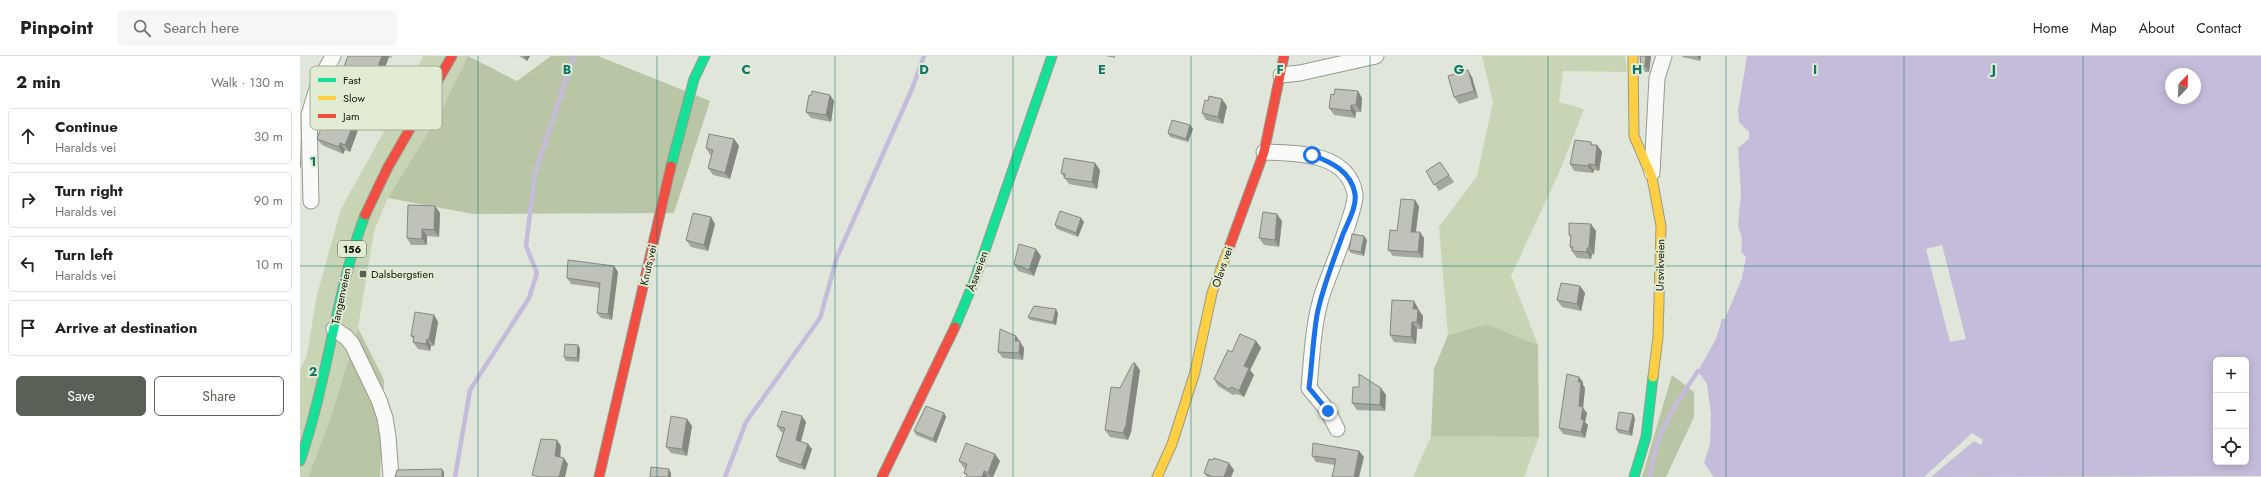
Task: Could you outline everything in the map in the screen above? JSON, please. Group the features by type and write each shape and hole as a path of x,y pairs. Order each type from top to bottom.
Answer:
{"street":[{"path":"328,66 333,56"},
{"name":"Tangenveien","path":"442,74 452,56"},
{"name":"Knuts vei","path":"599,477 680,128 694,79 705,56"},
{"name":"Åsaveien","path":"882,477 953,332 980,264 1052,56"},
{"name":"Olavs vei","path":"1157,477 1172,444 1195,372 1202,332 1212,293 1264,152 1284,56"},
{"path":"1281,75 1314,70 1376,56"},
{"name":"Ursvikveien","path":"1633,56 1634,136 1652,178 1661,226 1658,337 1646,437 1634,477"},
{"path":"1652,178 1657,78 1664,56"},
{"path":"310,112 311,201"},
{"name":"Tangenveien","path":"300,461 315,419 348,265 364,214 378,185 411,130"},
{"path":"1264,152 1312,155 1331,162 1343,171 1352,184 1355,195 1354,206 1334,259 1317,315 1309,388 1328,411 1337,429"},
{"path":"334,328 346,337 352,344 379,400 388,437 391,477"}],"green space":[{"path":"423,56 468,56 442,109 442,66 418,66"},
{"path":"468,56 517,81 551,56 598,56 710,101 674,213 473,214 388,198 429,130 442,130 442,109"},
{"path":"1482,56 1625,56 1627,72 1563,71 1559,102 1584,109 1561,168 1511,276 1538,345 1487,324 1448,335 1439,227 1477,176 1493,102"},
{"path":"385,130 429,130 388,198 374,231 358,328 330,420 308,477 300,477 300,370 307,354 317,295 341,209"},
{"path":"1487,324 1538,345 1539,437 1431,436 1434,369 1448,335"},
{"path":"358,328 384,380 380,477 308,477 330,420"},
{"path":"1672,375 1694,392 1694,417 1666,477 1642,477"},
{"path":"1431,436 1539,437 1524,477 1413,477"}],"shaded area":[{"path":"1747,56 2261,56 2261,476 1931,477 1974,441 1981,445 1983,440 1972,433 1924,477 1714,477 1704,463 1710,444 1711,414 1707,384 1698,371 1716,339 1722,319 1725,319 1742,278 1746,257 1741,252 1742,239 1738,225 1741,193 1738,148 1749,139 1749,132 1739,122 1738,110"}],"pier":[{"path":"1942,245 1966,339 1950,342 1926,249"}],"building":[{"path":"348,56 382,56 378,66 344,66"},
{"path":"1640,56 1646,56 1645,66 1641,65"},
{"path":"1468,70 1474,91 1454,97 1448,76"},
{"path":"1335,89 1358,91 1356,105 1351,105 1351,111 1329,108 1331,94 1334,95"},
{"path":"812,91 830,95 826,115 806,112 809,95 811,96"},
{"path":"1209,96 1222,99 1218,117 1202,113 1205,100 1208,101"},
{"path":"1172,120 1190,125 1186,139 1168,133"},
{"path":"320,130 351,130 345,145 340,143 339,147 317,139"},
{"path":"709,134 734,139 725,173 708,168 713,150 706,148"},
{"path":"1575,140 1591,142 1591,145 1597,145 1595,165 1589,164 1588,166 1570,164"},
{"path":"1064,158 1095,163 1092,182 1064,178 1065,174 1061,173"},
{"path":"1440,162 1449,175 1434,185 1426,171"},
{"path":"1401,199 1415,200 1411,232 1420,232 1418,252 1388,250 1390,230 1397,231"},
{"path":"408,205 435,206 434,230 422,229 422,239 407,238"},
{"path":"1060,211 1081,218 1076,233 1055,225"},
{"path":"1263,212 1277,214 1275,240 1259,238"},
{"path":"693,213 711,217 704,245 686,240"},
{"path":"1569,223 1591,224 1589,248 1587,248 1587,252 1572,251 1573,247 1570,247 1571,235 1569,235"},
{"path":"1352,234 1364,236 1361,252 1349,250"},
{"path":"1019,244 1036,249 1029,270 1014,264"},
{"path":"568,260 614,266 608,314 597,313 600,283 567,278"},
{"path":"1561,283 1580,286 1577,304 1557,300"},
{"path":"1392,300 1414,301 1413,309 1418,309 1417,322 1412,322 1411,337 1390,335"},
{"path":"1034,306 1056,309 1053,322 1028,317"},
{"path":"415,312 434,315 429,339 427,339 426,344 413,342 414,336 411,336"},
{"path":"1000,329 1016,336 1015,341 1020,341 1019,353 998,352"},
{"path":"1240,334 1256,341 1244,366 1249,368 1239,391 1232,387 1228,389 1214,379 1228,350 1232,352"},
{"path":"565,344 578,345 577,358 564,357"},
{"path":"1133,363 1135,363 1126,425 1123,433 1105,430 1111,387 1120,388"},
{"path":"1359,374 1381,388 1380,405 1352,403 1353,387 1359,387"},
{"path":"1567,374 1579,377 1578,382 1581,382 1579,406 1583,407 1581,419 1584,420 1581,432 1559,428"},
{"path":"926,406 944,413 933,439 914,431"},
{"path":"782,411 802,416 796,440 808,444 801,465 776,456 785,428 777,426"},
{"path":"1619,412 1633,414 1629,432 1616,429"},
{"path":"671,416 687,419 682,449 666,447"},
{"path":"541,439 557,440 555,456 564,458 559,477 539,477 532,475"},
{"path":"966,443 995,454 988,473 984,471 982,477 966,477 967,474 964,473 967,464 959,461"},
{"path":"1313,443 1359,451 1354,477 1332,477 1336,459 1312,456"},
{"path":"1214,458 1229,463 1224,477 1213,477 1204,473 1209,459 1213,460"},
{"path":"651,467 669,469 668,477 650,477"},
{"path":"442,469 442,477 395,477 397,470"}],"waterway":[{"path":"455,477 470,390 529,298 537,273 526,246 535,173 574,56"},
{"path":"725,477 746,422 820,318 837,257 912,89 924,56"},
{"path":"1650,477 1656,447 1661,434 1681,396 1698,371"}],"traffic: fast":[{"path":"671,166 694,79 705,56"},
{"path":"955,327 975,279 1052,56"},
{"path":"300,461 318,400 346,276 365,215"},
{"path":"1634,477 1646,437 1653,377"}],"traffic: slow":[{"path":"1633,56 1634,136 1652,178 1661,226 1658,337 1653,377"},
{"path":"1157,477 1172,444 1195,372 1212,293 1230,245"}],"traffic: jam":[{"path":"442,73 452,56"},
{"path":"1230,245 1264,152 1284,56"},
{"path":"365,215 388,167 409,130"},
{"path":"599,477 671,166"},
{"path":"882,477 955,327"}],"place":[{"name":"Dalsbergstien","path":"363,274"}],"route":[{"path":"1312,155 1331,162 1343,171 1352,184 1355,195 1354,206 1334,259 1317,315 1309,388 1328,411"}]}
